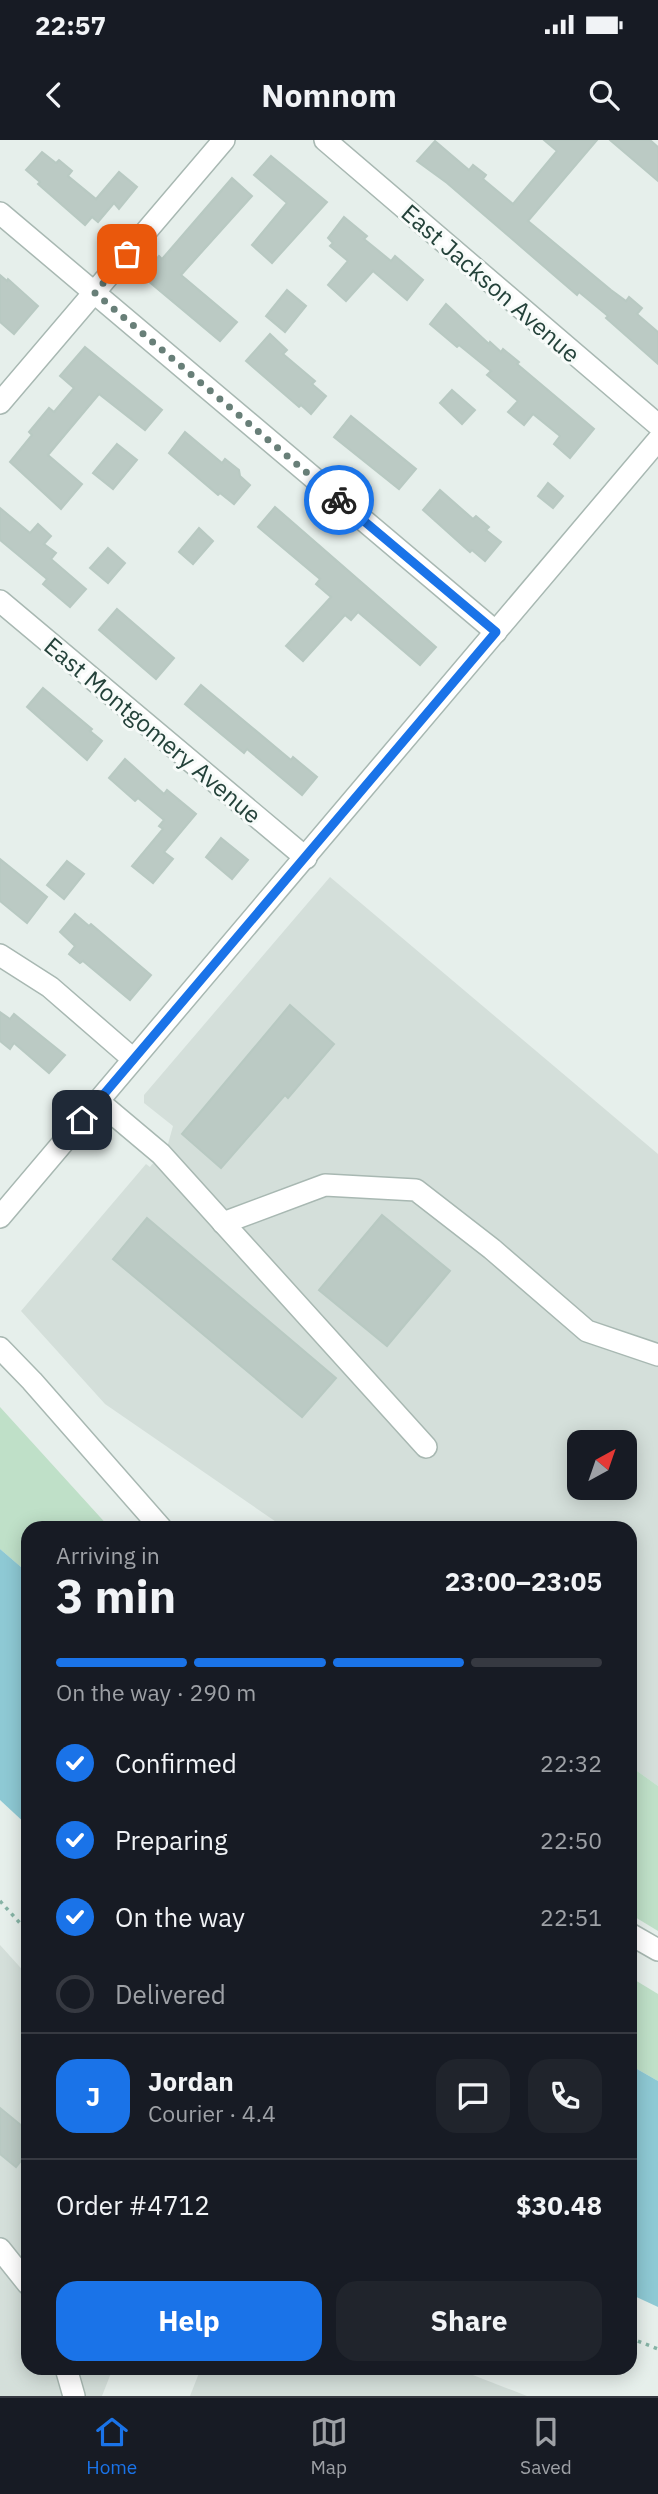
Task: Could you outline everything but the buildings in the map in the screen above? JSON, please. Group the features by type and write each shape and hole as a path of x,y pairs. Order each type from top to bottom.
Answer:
{"street":[{"path":"0,403 224,140"},
{"name":"East Jackson Avenue","path":"325,140 658,425"},
{"path":"0,213 496,632"},
{"path":"0,1217 658,440"},
{"name":"East Montgomery Avenue","path":"0,601 306,858"},
{"path":"0,955 50,987 133,1059"},
{"path":"98,1101 161,1154 426,1447"},
{"path":"223,1223 325,1185 416,1190 492,1249 587,1331 658,1355"},
{"path":"0,1348 155,1521"},
{"path":"637,1938 658,1950"},
{"path":"0,2249 21,2275"},
{"path":"68,2375 74,2396"}],"path":[{"path":"0,1901 21,1924"},
{"path":"637,2341 658,2348"}],"shaded area":[{"path":"330,877 658,1154 658,1786 637,1771 637,1521 275,1521 105,1404 21,1311 146,1164 150,1167 168,1144 173,1126 144,1103 144,1095"},
{"path":"0,1945 21,1968 21,2375 110,2375 102,2396 0,2396"},
{"path":"198,2375 473,2375 527,2396 190,2396"}],"green space":[{"path":"0,1407 104,1521 21,1521 21,1567 0,1549"},
{"path":"637,1771 658,1786 658,1931 637,1918"},
{"path":"637,1981 658,1994 658,2081 637,2069"}],"water":[{"path":"0,1549 21,1567 21,1820 0,1800"},
{"path":"637,2069 658,2081 658,2307 637,2297"}],"way so far":[{"path":"127,254 95,293 339,500"}],"route":[{"path":"82,1120 496,632 339,500"}]}
